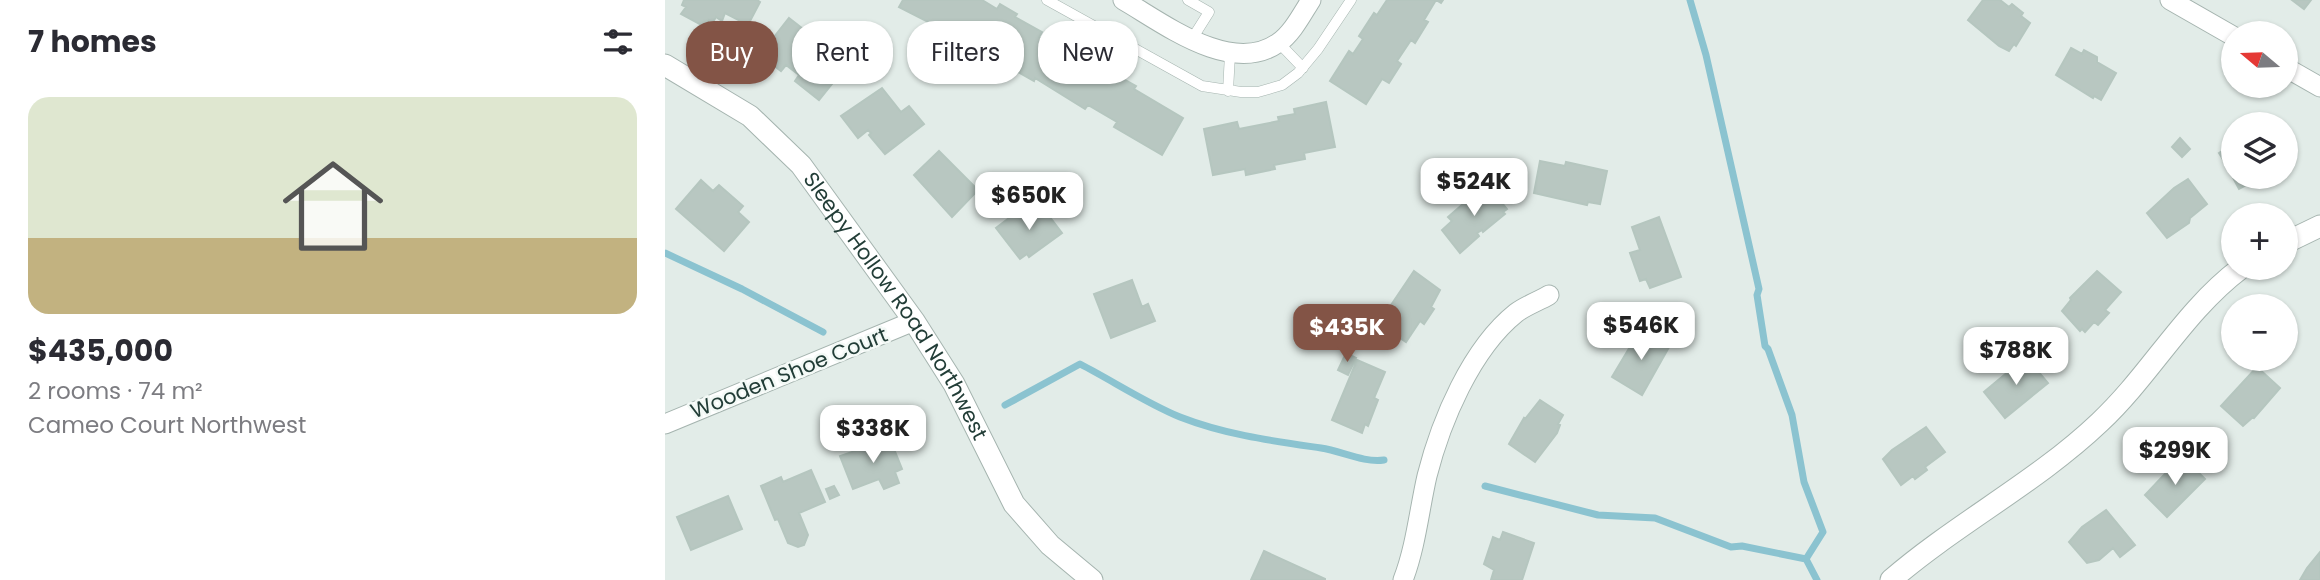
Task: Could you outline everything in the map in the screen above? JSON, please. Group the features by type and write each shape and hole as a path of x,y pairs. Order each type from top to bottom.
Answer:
{"street":[{"path":"1123,0 1206,47 1230,54 1260,50 1279,43 1311,0"},
{"path":"2170,0 2221,29"},
{"name":"Sleepy Hollow Road Northwest","path":"665,65 750,116 801,165 914,321 954,384 1014,504 1050,545 1092,580"},
{"path":"2298,74 2320,87"},
{"path":"2298,237 2320,226"},
{"path":"1891,580 1922,553 2071,447 2102,421 2207,296 2226,280"},
{"path":"1403,580 1411,559 1436,443 1454,400 1490,340 1517,313 1549,295"},
{"name":"Wooden Shoe Court","path":"665,424 914,321"}],"lane":[{"path":"1047,0 1193,82 1228,91 1258,92 1282,85 1303,68 1350,0"},
{"path":"1188,0 1209,12 1192,39"},
{"path":"1279,43 1303,68"},
{"path":"1228,91 1230,54"}],"building":[{"path":"684,0 760,2 750,21 740,21 725,13 722,21 716,17 714,21 694,21 681,14 686,7 682,5"},
{"path":"903,0 982,0 997,9 1000,4 1017,14 1015,17 1022,21 926,21 899,7"},
{"path":"1387,0 1436,0 1424,20 1428,22 1415,43 1411,40 1397,61 1401,64 1389,83 1382,79 1366,104 1330,81 1349,51 1353,54 1363,39 1359,36 1374,13 1377,15"},
{"path":"1983,0 2000,0 2009,7 2012,4 2030,23 2016,46 2014,44 2009,51 1968,20"},
{"path":"2292,0 2311,0 2304,9"},
{"path":"789,18 793,21 792,70 786,65 781,71 778,69 778,32"},
{"path":"1024,22 1038,30 1038,80 1035,78 1034,81 1024,75"},
{"path":"2071,48 2082,54 2084,50 2097,57 2097,62 2116,73 2101,100 2094,96 2093,98 2056,75"},
{"path":"799,84 832,84 819,100"},
{"path":"1045,84 1132,84 1136,86 1134,89 1183,118 1162,155 1114,127 1117,122 1088,105 1085,109"},
{"path":"882,88 901,112 909,106 924,124 885,154 868,130 858,138 841,116"},
{"path":"1326,102 1335,147 1304,153 1305,159 1274,165 1275,169 1246,175 1245,169 1213,175 1204,129 1237,122 1239,129 1279,121 1278,117 1295,114 1294,109"},
{"path":"2180,138 2190,149 2182,157 2172,147"},
{"path":"939,151 978,190 952,217 914,175"},
{"path":"1540,161 1565,166 1566,162 1607,171 1600,204 1588,202 1587,205 1534,193"},
{"path":"2188,179 2207,204 2190,218 2189,223 2167,238 2147,213"},
{"path":"701,180 713,191 719,185 743,206 738,212 749,222 724,251 676,209"},
{"path":"1486,184 1507,209 1503,212 1505,214 1483,232 1482,230 1477,233 1479,236 1460,253 1442,230 1452,221 1448,217"},
{"path":"1025,206 1031,215 1042,207 1062,233 1029,257 1027,254 1020,259 996,228"},
{"path":"1659,217 1681,277 1650,288 1646,279 1640,281 1630,253 1640,250 1632,227"},
{"path":"1414,271 1440,290 1431,307 1434,309 1424,324 1420,321 1406,342 1379,323"},
{"path":"2097,271 2121,292 2105,310 2109,313 2098,325 2094,322 2085,332 2082,329 2080,331 2062,311 2070,298"},
{"path":"1132,280 1142,307 1148,304 1155,321 1111,338 1094,294"},
{"path":"1640,330 1669,347 1642,395 1612,377"},
{"path":"1346,353 1356,358 1348,375 1338,370"},
{"path":"2026,357 2048,383 2005,418 1984,392"},
{"path":"1357,360 1385,372 1374,398 1378,400 1368,426 1365,424 1362,433 1332,420"},
{"path":"2253,371 2261,371 2280,388 2254,418 2243,426 2221,406"},
{"path":"1540,400 1563,415 1557,433 1535,462 1509,444 1524,418"},
{"path":"1926,427 1945,452 1925,467 1927,470 1915,479 1913,476 1901,485 1883,459"},
{"path":"890,439 902,469 895,472 899,483 884,489 879,479 853,489 840,456"},
{"path":"2182,456 2205,479 2167,517 2145,495"},
{"path":"811,470 825,502 799,513 808,535 804,545 798,547 788,543 761,486 781,477 783,482"},
{"path":"834,486 839,495 830,499 826,489"},
{"path":"728,496 742,529 691,550 677,517"},
{"path":"2106,510 2135,545 2120,557 2113,548 2099,560 2087,563 2069,542 2082,527"},
{"path":"1503,532 1534,543 1522,580 1491,580 1494,570 1484,564 1493,537 1500,540"},
{"path":"1264,551 1325,579 1325,580 1251,580"},
{"path":"2320,552 2320,580 2300,580 2307,568"}],"waterway":[{"path":"1690,0 1706,55 1759,289 1757,295 1765,346 1792,415 1804,482 1823,532 1806,559"},
{"path":"665,253 742,289 823,332"},
{"path":"1005,405 1080,364 1155,405 1197,423 1250,437 1329,449 1368,460 1384,460"},
{"path":"1485,486 1598,515 1655,518 1731,547 1742,546 1806,559"},
{"path":"1806,559 1817,580"}]}
